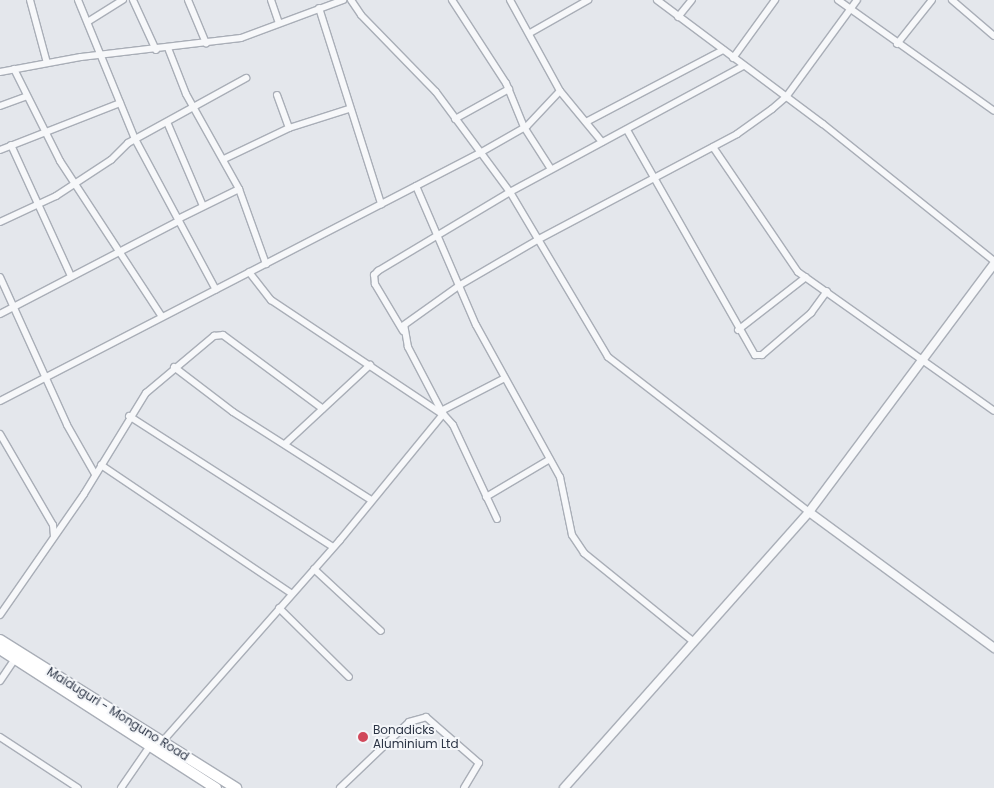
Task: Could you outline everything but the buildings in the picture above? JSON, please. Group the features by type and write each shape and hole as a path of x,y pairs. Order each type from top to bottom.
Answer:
{"main road":[{"name":"Maiduguri - Monguno Road","path":"0,640 17,655 150,746 216,788"},
{"name":"Maiduguri - Monguno Road","path":"0,649 17,655 236,788"}],"street":[{"path":"31,0 47,63"},
{"path":"78,0 135,140 216,290"},
{"path":"88,22 123,0"},
{"path":"133,0 156,50"},
{"path":"188,0 206,43"},
{"path":"271,0 279,22"},
{"path":"0,72 101,55 156,50 241,38 331,2 343,0"},
{"path":"351,0 360,16 422,75 478,154 510,192 608,357 809,512 994,648"},
{"path":"452,0 509,89 524,127 550,169"},
{"path":"510,0 530,33 560,91 602,142"},
{"path":"530,33 577,3 588,0"},
{"path":"564,788 809,512 924,362 994,262 786,97 657,0"},
{"path":"678,17 692,0"},
{"path":"733,58 775,0"},
{"path":"838,0 897,44 994,111"},
{"path":"404,332 408,319 460,285 539,239 713,147 786,97 857,0"},
{"path":"897,44 932,0"},
{"path":"952,0 994,36"},
{"path":"320,8 349,109 381,204"},
{"path":"168,48 176,74 240,189 266,264"},
{"path":"586,122 723,50"},
{"path":"497,519 453,425 442,412 404,332 375,284 374,275 435,236 550,169 743,66"},
{"path":"14,69 25,97 44,132 118,252 162,317"},
{"path":"0,222 40,205 75,183 135,140 195,109 246,78"},
{"path":"455,119 509,89"},
{"path":"0,401 478,154 524,127 560,91"},
{"path":"277,95 289,128"},
{"path":"0,106 25,97"},
{"path":"0,150 120,103"},
{"path":"224,159 289,128 349,109"},
{"path":"167,122 203,206"},
{"path":"626,130 738,330 760,357 811,313 827,291"},
{"path":"11,145 71,276"},
{"path":"713,147 798,272 994,411"},
{"path":"416,186 435,236 460,285 503,379 560,477 572,535 584,553 694,642"},
{"path":"0,314 203,206 240,189"},
{"path":"250,272 271,300 370,365 427,407 442,412"},
{"path":"0,277 80,451 96,474"},
{"path":"738,330 806,277"},
{"path":"0,615 54,538 102,465 129,416 146,393 205,342 222,335 323,409"},
{"path":"286,443 370,365"},
{"path":"174,367 233,412 286,443 371,500"},
{"path":"162,742 333,548 442,412 503,379"},
{"path":"129,416 333,548"},
{"path":"0,434 53,525 54,538"},
{"path":"486,497 550,459"},
{"path":"102,465 292,594"},
{"path":"314,569 381,631"},
{"path":"279,608 349,677"},
{"path":"0,681 17,655"},
{"path":"340,788 409,722 426,716 479,763 464,788"},
{"path":"0,737 78,788"},
{"path":"121,788 150,746"}],"place":[{"name":"Bonadicks Aluminium Ltd","path":"363,737"}]}
